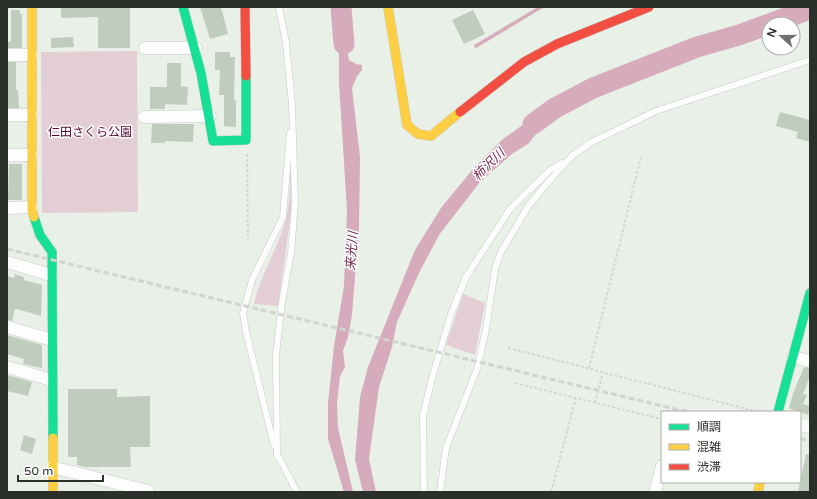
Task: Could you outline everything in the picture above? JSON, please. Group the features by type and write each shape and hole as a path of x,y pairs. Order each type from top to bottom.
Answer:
{"street":[{"path":"32,7 32,207 40,235 52,252 51,380 53,492"},
{"path":"183,7 196,48 214,141 246,140 245,7"},
{"path":"388,7 406,125 414,132 422,136 432,136 491,86 524,62 558,44 649,7"},
{"path":"145,48 196,48"},
{"path":"7,55 32,55"},
{"path":"7,115 32,115"},
{"path":"144,117 210,116"},
{"path":"7,155 32,155"},
{"path":"7,208 32,207"},
{"path":"7,262 51,275"},
{"path":"778,411 810,293"},
{"path":"7,327 52,340"},
{"path":"793,357 810,361"},
{"path":"7,367 51,380"},
{"path":"52,467 148,491"},
{"path":"655,492 661,470"}],"lane":[{"path":"277,457 276,355 282,302 291,253 295,203 292,105 286,43 279,7"},
{"path":"440,492 446,448 477,369 486,329 495,269 501,252 529,205 549,181 571,158 590,143 656,111 810,60"},
{"path":"292,105 283,217 252,280 244,314 246,332 277,457 297,492"},
{"path":"424,492 423,416 432,378 451,314 466,277 510,209 550,170 571,158"}],"path":[{"path":"246,140 248,241"},
{"path":"589,368 641,157"},
{"path":"508,348 755,411"},
{"path":"595,403 603,372"},
{"path":"515,383 661,419"},
{"path":"551,492 576,398"}],"green space":[{"name":"仁田さくら公園","path":"137,51 138,212 42,213 41,52"},
{"path":"291,155 291,214 278,306 254,304 261,281 280,237 287,214 290,192"},
{"path":"463,294 485,303 475,355 446,345"}],"water":[{"path":"346,15 347,49 349,60 356,64 362,65 362,70 357,76 352,88 360,157 359,228 352,315 348,337 343,351 345,367 340,376 337,403 338,428 353,492 344,492 328,439 328,403 334,346 344,286 347,210 339,83 339,17"},
{"path":"553,103 558,113 541,128 528,144 513,153 480,182 439,235 419,273 397,322 392,347 379,387 369,459 376,492 363,492 355,460 360,397 368,367 415,250 441,208 472,170 503,139"}],"building":[{"path":"61,7 130,7 130,48 98,48 98,17 61,18"},
{"path":"200,7 221,7 228,34 210,39"},
{"path":"11,10 20,10 20,14 22,14 22,48 7,48 7,42 11,42"},
{"path":"473,10 485,34 464,44 452,20"},
{"path":"73,37 74,47 51,48 51,38"},
{"path":"215,52 230,52 230,57 235,57 234,100 236,100 236,127 224,126 224,95 219,95 220,70 215,70"},
{"path":"7,62 16,62 16,90 18,90 19,108 7,108"},
{"path":"167,63 181,63 181,86 188,87 187,105 165,104 165,109 150,109 150,87 167,87"},
{"path":"780,112 810,120 810,142 796,138 798,132 776,126"},
{"path":"152,124 194,124 193,142 165,141 165,143 151,143"},
{"path":"9,164 22,164 22,200 8,200"},
{"path":"15,274 24,277 24,280 42,285 41,316 15,309 12,321 7,320 7,276 14,278"},
{"path":"7,335 42,345 42,368 23,364 24,359 7,354"},
{"path":"804,367 810,368 810,376 803,394 807,395 803,404 810,406 808,415 801,412 801,411 789,408"},
{"path":"7,375 32,382 28,396 7,391"},
{"path":"68,389 117,389 117,397 150,396 150,447 130,447 131,467 85,467 77,465 77,457 68,457"},
{"path":"24,435 36,439 32,454 20,450"},
{"path":"806,454 810,455 810,492 798,492"}],"waterway":[{"name":"来光川","path":"341,7 344,44"},
{"path":"476,46 541,7"},
{"name":"柿沢川","path":"533,124 555,108 593,88 697,47 739,35 810,9"}],"railway":[{"path":"7,249 684,411"},
{"path":"801,438 810,441"}],"traffic: fast":[{"path":"183,7 201,73 213,141 246,140 246,76"},
{"path":"34,217 40,235 52,252 53,438"},
{"path":"778,411 810,293"}],"traffic: slow":[{"path":"32,7 32,210 34,217"},
{"path":"388,7 407,125 418,134 431,136 460,112"},
{"path":"53,438 53,492"},
{"path":"758,492 760,483"}],"traffic: jam":[{"path":"245,7 246,76"},
{"path":"460,112 524,62 557,44 649,7"}]}
